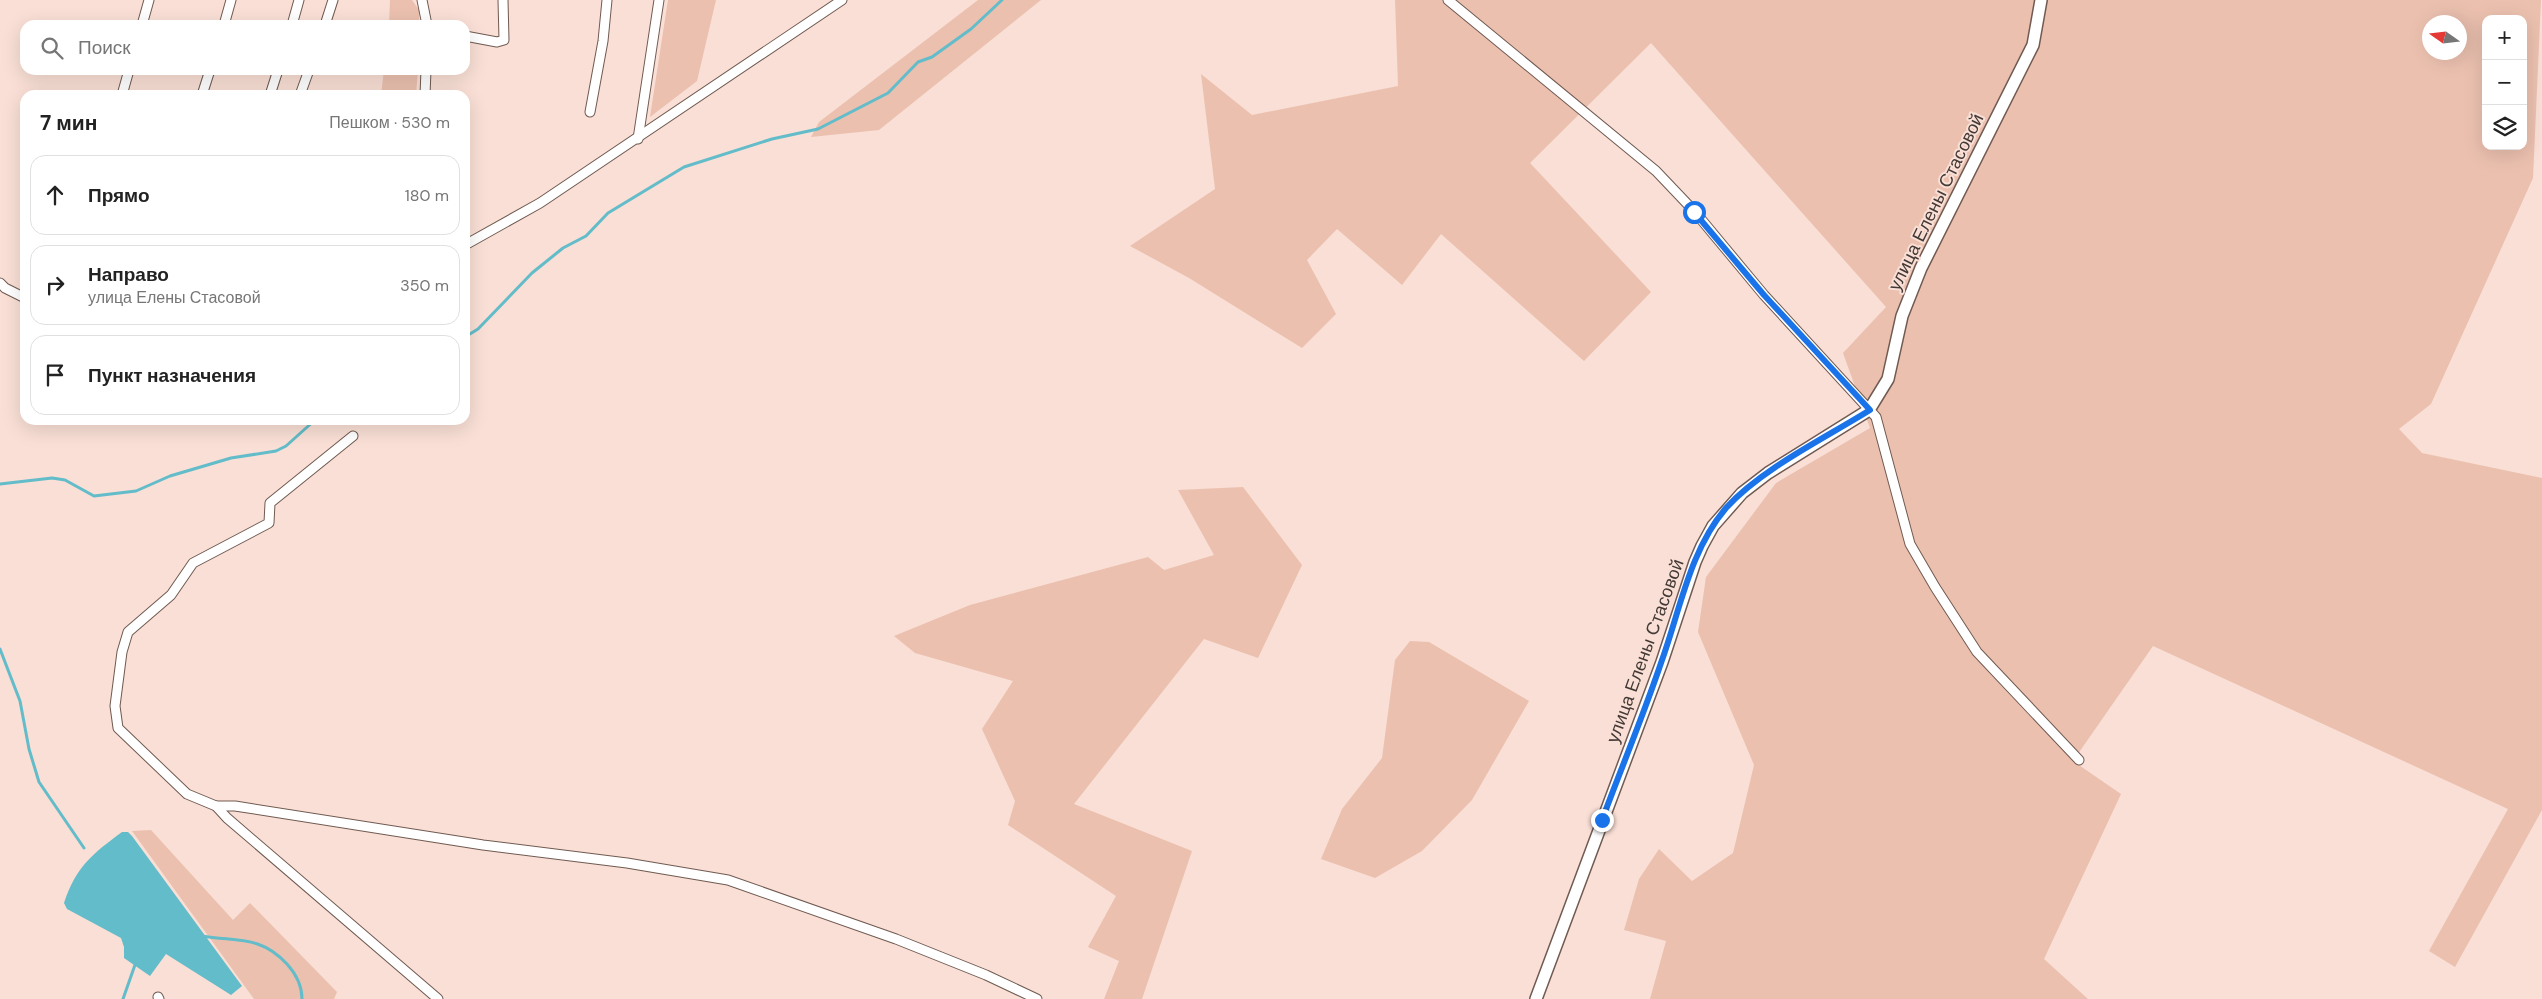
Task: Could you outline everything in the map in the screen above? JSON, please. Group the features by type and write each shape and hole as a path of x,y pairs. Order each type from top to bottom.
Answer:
{"main road":[{"name":"улица Елены Стасовой","path":"1536,999 1662,662 1694,562 1713,526 1742,493 1768,473 1870,410 1888,379 1902,316 1921,268 2033,45 2041,0"}],"street":[{"path":"143,20 149,0"},
{"path":"226,20 232,0"},
{"path":"293,20 299,0"},
{"path":"327,20 333,0"},
{"path":"422,0 426,20"},
{"path":"470,37 497,42 504,40 503,0"},
{"path":"590,112 603,40 607,0"},
{"path":"638,139 659,0"},
{"path":"470,242 540,204 842,0"},
{"path":"1448,0 1656,171 1694,212 1764,295 1876,416 1910,544 1934,587 1977,652 2079,760"},
{"path":"123,90 128,75"},
{"path":"204,90 208,75"},
{"path":"272,90 276,75"},
{"path":"302,90 307,75"},
{"path":"424,90 426,75"},
{"path":"0,283 5,288 20,296"},
{"path":"353,436 270,502 268,523 193,563 171,595 128,632 122,652 115,706 118,728 187,794 216,806 235,806 483,845 627,863 728,880 896,938 986,975 1037,999"},
{"path":"216,806 227,818 438,999"}],"shaded area":[{"path":"390,0 412,0 419,10 419,20 389,20"},
{"path":"668,0 716,0 697,81 650,117"},
{"path":"978,0 1041,0 879,130 811,137 819,122"},
{"path":"1395,0 2541,0 2533,178 2431,404 2399,429 2422,453 2542,478 2542,810 2455,967 2429,951 2508,809 2153,646 2073,761 2121,794 2044,959 2088,999 1650,999 1666,941 1624,930 1639,879 1659,849 1692,881 1733,853 1754,765 1698,632 1706,577 1776,483 1870,428 1843,353 1886,307 1651,43 1530,163 1651,292 1584,361 1441,234 1402,285 1337,229 1307,260 1336,314 1302,348 1189,278 1130,246 1215,189 1201,74 1252,115 1398,86"},
{"path":"383,75 418,75 416,90 382,90"},
{"path":"1243,487 1302,565 1258,658 1204,639 1074,804 1192,851 1142,999 1104,999 1119,961 1088,947 1116,896 1008,825 1015,801 982,729 1013,681 915,653 894,636 970,605 1148,557 1164,570 1214,555 1178,490"},
{"path":"1410,641 1429,642 1529,701 1472,800 1422,851 1375,878 1321,859 1342,809 1382,758 1395,660"},
{"path":"151,830 233,920 250,903 337,992 334,999 254,999 132,831"}],"water":[{"path":"122,832 128,832 132,836 242,986 231,995 166,954 150,976 124,958 124,947 121,938 67,909 64,903 74,880 86,862"}],"waterway":[{"path":"470,334 478,329 532,273 563,248 586,236 608,213 684,167 772,139 818,129 888,93 918,62 932,57 971,29 1002,0"},
{"path":"0,484 52,478 65,480 94,496 136,491 170,476 231,458 276,451 286,446 309,425"},
{"path":"0,649 20,701 29,749 39,782 84,848"},
{"path":"202,936 248,941 267,948 287,964 293,972 300,985 302,999"},
{"path":"123,999 136,962"}],"route":[{"path":"1602,820 1638,720 1662,662 1694,562 1713,526 1726,508 1768,473 1870,410 1764,295 1694,212"}]}
